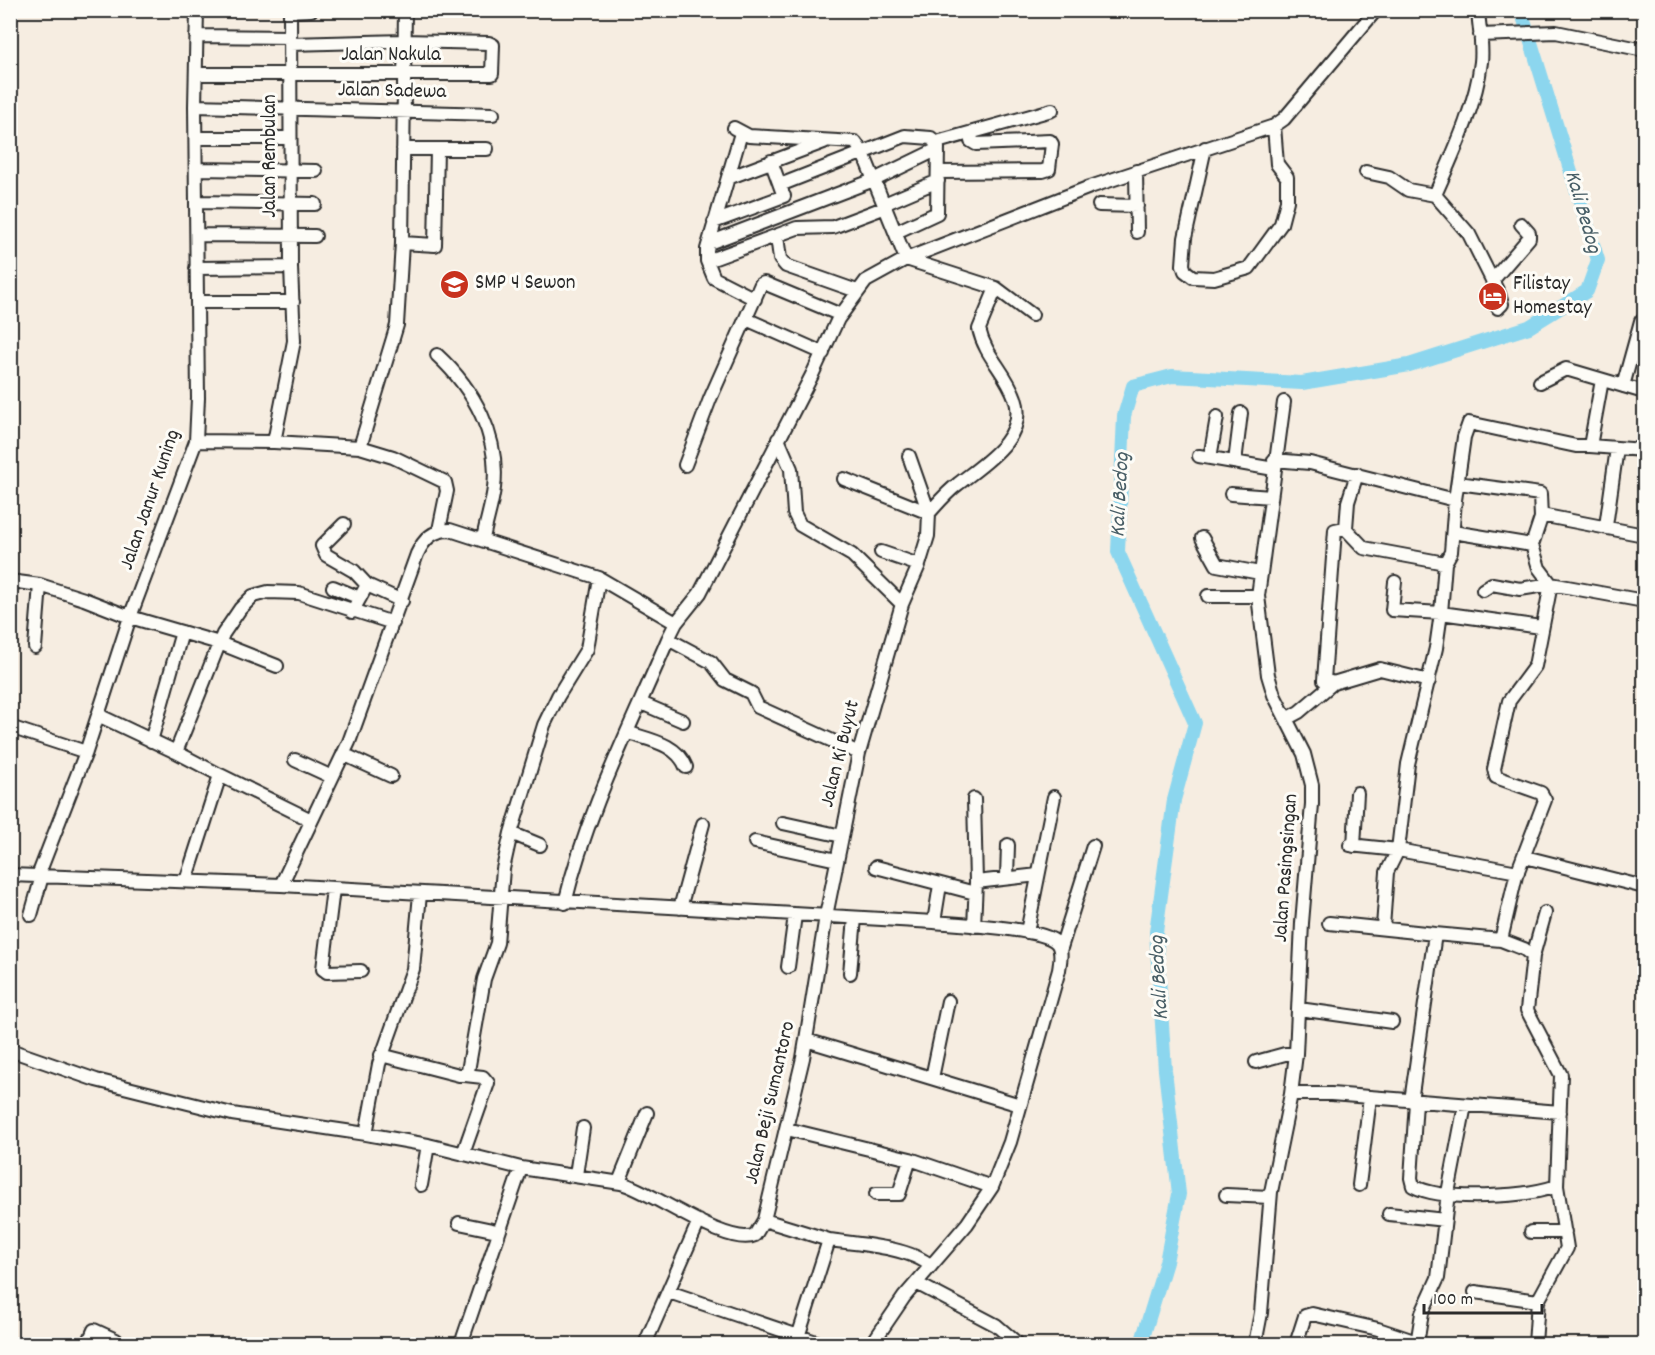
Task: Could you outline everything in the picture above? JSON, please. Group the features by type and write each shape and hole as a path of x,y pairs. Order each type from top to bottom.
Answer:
{"street":[{"name":"Jalan Janur Kuning","path":"31,915 40,876 86,752 130,617 195,441 198,398 195,106 197,10"},
{"path":"290,11 311,10"},
{"path":"360,447 395,334 402,243 405,10"},
{"path":"565,903 575,861 603,788 629,733 668,639 676,623 700,593 841,315 857,291 876,273 906,259 1136,171 1274,126 1284,119 1376,10"},
{"path":"1435,195 1454,152 1477,82 1481,59 1478,10"},
{"name":"Jalan Rembulan","path":"274,442 294,341 290,203 290,11"},
{"path":"1480,35 1557,32 1644,50"},
{"path":"196,36 404,41"},
{"name":"Jalan Nakula","path":"195,75 492,75 493,45 490,43 404,41"},
{"name":"Jalan Sadewa","path":"195,106 493,114"},
{"path":"709,243 874,180 937,146 1052,110"},
{"path":"1205,148 1185,238 1183,265 1185,271 1193,277 1214,278 1249,268 1281,224 1287,201 1287,177 1277,164 1274,126"},
{"path":"755,299 714,278 707,261 714,222 736,151 737,131 762,137 853,141 863,153 906,259"},
{"path":"707,261 797,228 833,228 885,206 938,176 1049,169 1052,144 1050,141 976,144 970,141 972,134"},
{"path":"714,222 905,136 924,136 937,146"},
{"path":"736,151 762,137"},
{"path":"196,138 290,138"},
{"path":"728,178 831,140"},
{"path":"896,232 937,213 937,146"},
{"path":"403,149 487,150"},
{"path":"402,243 435,245 436,149"},
{"path":"771,161 797,228"},
{"path":"197,170 316,171"},
{"path":"1136,171 1137,232"},
{"path":"1366,172 1389,177 1408,190 1435,195 1468,234 1501,299 1498,308"},
{"path":"196,202 315,204"},
{"path":"1099,205 1137,206"},
{"path":"1492,281 1529,238 1529,233 1521,224"},
{"path":"197,236 315,236"},
{"path":"777,236 780,259 786,266 857,291"},
{"path":"906,259 996,288 1032,315"},
{"path":"196,268 291,267"},
{"path":"685,465 710,399 761,284 764,283 841,315"},
{"path":"929,513 952,488 997,454 1009,438 1016,417 1016,399 987,354 979,329 996,288"},
{"path":"197,302 293,306"},
{"path":"746,319 823,353"},
{"path":"1623,386 1641,321"},
{"path":"437,355 458,374 475,400 487,431 493,456 494,489 483,539"},
{"path":"1540,382 1564,369 1644,392"},
{"path":"1590,446 1602,380"},
{"name":"Jalan Pasingsingan","path":"1255,1344 1261,1313 1270,1197 1277,1153 1298,1094 1296,1054 1306,1010 1302,923 1312,795 1304,754 1291,716 1268,675 1258,596 1271,497 1279,463 1284,402"},
{"path":"1235,462 1241,413"},
{"path":"1216,417 1204,457 1235,462 1310,463 1455,500"},
{"path":"1383,927 1387,872 1398,850 1412,746 1429,681 1441,613 1445,562 1450,558 1464,437 1469,423 1576,446 1644,450"},
{"path":"778,439 792,469 794,513 800,525 852,555 902,604"},
{"path":"195,441 274,442 360,447 393,457 445,482 447,491 439,530 422,545 343,754 281,885"},
{"path":"1606,526 1617,448"},
{"path":"909,456 929,513"},
{"path":"1357,474 1348,502 1346,528 1364,548 1445,562"},
{"path":"844,479 929,513"},
{"path":"1458,483 1539,494 1541,516 1532,545 1539,568 1551,584 1535,666 1509,701 1494,769 1496,777 1541,793 1545,797 1539,821 1518,872 1501,940"},
{"path":"1231,494 1271,497"},
{"name":"Jalan Ki Buyut","path":"826,916 859,753 902,604 919,565 928,536 929,513"},
{"path":"1541,516 1644,534"},
{"path":"344,524 328,539 323,550 336,563 354,571 367,585 402,601"},
{"path":"1333,683 1326,682 1324,675 1328,602 1335,530 1346,528"},
{"path":"439,530 450,530 483,539 599,578 676,623"},
{"path":"1453,532 1532,545"},
{"path":"1202,538 1217,565 1260,573"},
{"path":"881,552 919,565"},
{"path":"465,1075 468,1071 484,979 497,943 500,899 512,833 544,725 558,696 587,649 599,578"},
{"path":"10,581 40,585 130,617 219,643 277,666"},
{"path":"1395,582 1392,610 1441,613 1542,627"},
{"path":"1483,590 1492,584 1520,589 1551,584 1644,601"},
{"path":"35,647 40,585"},
{"path":"352,612 367,585"},
{"path":"333,587 360,598"},
{"path":"176,752 219,643 240,609 259,594 299,593 352,612 393,623"},
{"path":"1208,596 1258,596"},
{"path":"152,741 182,632"},
{"path":"668,639 711,662 725,680 751,693 758,707 859,753"},
{"path":"1291,716 1333,683 1376,669 1429,681"},
{"path":"641,703 683,720"},
{"path":"98,715 311,820"},
{"path":"10,727 86,752"},
{"path":"629,733 672,748 680,753 686,767"},
{"path":"343,754 391,776"},
{"path":"295,760 332,777"},
{"path":"186,882 220,775"},
{"path":"1357,792 1352,845 1398,850 1518,872"},
{"path":"1027,932 1054,797"},
{"path":"974,799 976,887 974,926"},
{"path":"783,823 842,836"},
{"path":"680,908 703,824"},
{"path":"512,833 540,845"},
{"path":"755,842 837,860"},
{"path":"1007,877 1008,845"},
{"path":"872,1344 916,1283 978,1210 992,1187 1010,1142 1059,970 1060,951 1093,846"},
{"path":"1525,857 1644,887"},
{"path":"876,867 939,885 976,887 1007,877 1038,875"},
{"path":"10,875 281,885 565,903 934,922 1027,932 1050,938 1058,944 1060,951"},
{"path":"934,922 939,885"},
{"path":"333,889 323,969 327,972 361,971"},
{"path":"366,1134 381,1055 413,969 420,894"},
{"path":"1535,1344 1538,1301 1565,1253 1565,1232 1557,1186 1561,1075 1527,1010 1533,956 1545,913"},
{"path":"788,967 795,915"},
{"name":"Jalan Beji Sumantoro","path":"764,1220 807,1040 826,916"},
{"path":"850,973 855,918"},
{"path":"1329,923 1501,940 1524,949 1533,956"},
{"path":"1435,934 1414,1102 1412,1183 1417,1188 1448,1193 1521,1195 1557,1186"},
{"path":"933,1078 948,1000"},
{"path":"1306,1010 1392,1022"},
{"path":"807,1040 1020,1105"},
{"path":"10,1050 96,1080 232,1114 366,1134 428,1145 521,1168 619,1182 634,1186 699,1221 747,1239 761,1229 764,1220 829,1240 874,1246 916,1257 931,1266"},
{"path":"1256,1062 1285,1054 1296,1054"},
{"path":"381,1055 465,1075 483,1077 488,1083 463,1154"},
{"path":"1298,1094 1560,1112"},
{"path":"1359,1185 1370,1098"},
{"path":"1296,1344 1303,1321 1308,1314 1312,1314 1378,1329 1420,1344 1422,1313 1437,1278 1448,1193 1465,1105"},
{"path":"619,1182 647,1113"},
{"path":"576,1175 583,1128"},
{"path":"787,1129 910,1159 992,1187"},
{"path":"421,1185 428,1145"},
{"path":"876,1194 899,1194 910,1159"},
{"path":"461,1344 497,1231 521,1168"},
{"path":"1226,1195 1270,1197"},
{"path":"1389,1214 1445,1220"},
{"path":"645,1344 699,1221"},
{"path":"459,1223 497,1231"},
{"path":"1531,1232 1565,1232"},
{"path":"798,1337 829,1240"},
{"path":"916,1283 996,1326 1018,1344"},
{"path":"669,1292 822,1344"},
{"path":"1475,1292 1538,1301"},
{"path":"88,1344 94,1330 116,1340"}],"waterway":[{"name":"Kali Bedog","path":"1141,1344 1166,1262 1179,1194 1165,1070 1156,932 1174,800 1195,723 1118,552 1124,416 1133,386 1172,376 1302,383 1409,365 1529,327 1587,291 1598,260 1521,10"}],"place":[{"name":"SMP 4 Sewon","path":"454,284"},
{"name":"Filistay Homestay","path":"1492,297"}]}
